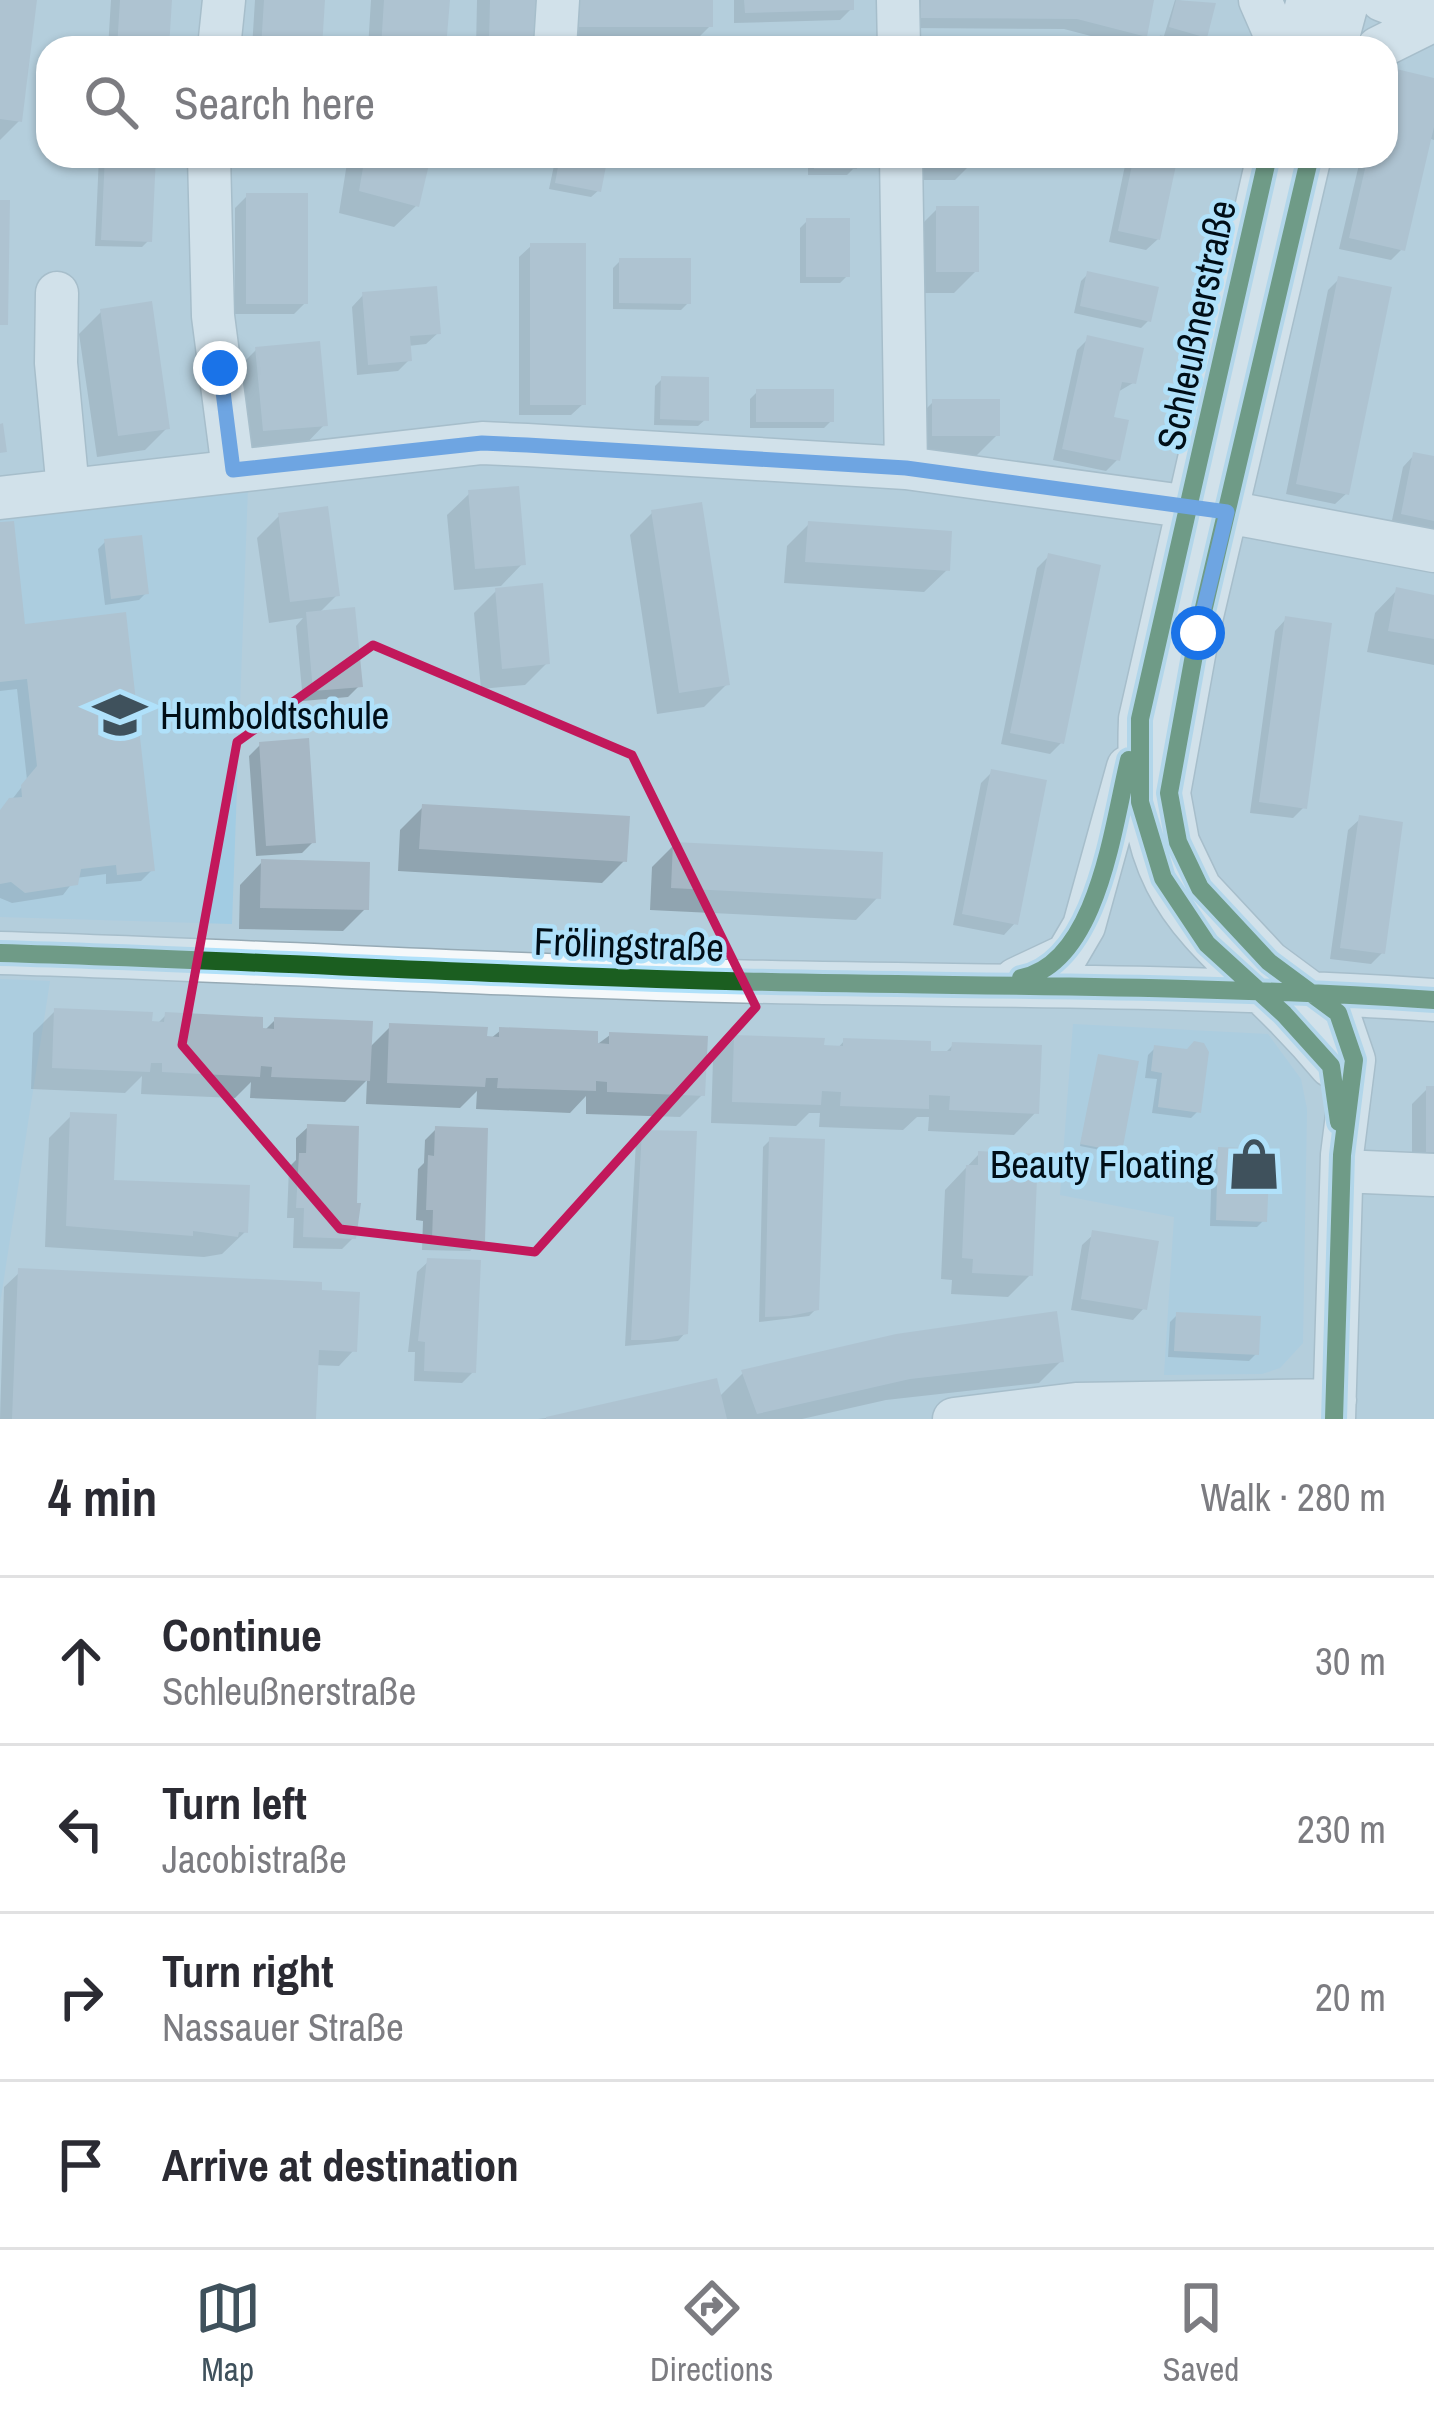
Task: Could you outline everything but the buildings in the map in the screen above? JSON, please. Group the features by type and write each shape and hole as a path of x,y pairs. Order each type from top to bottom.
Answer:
{"street":[{"path":"220,36 224,0"},
{"path":"556,36 558,0"},
{"path":"898,0 899,36"},
{"path":"1260,0 1276,36"},
{"path":"1298,36 1308,0"},
{"path":"1338,36 1348,0"},
{"path":"1382,0 1434,20"},
{"path":"1398,38 1434,20"},
{"path":"208,168 213,316 233,470"},
{"path":"901,168 906,468"},
{"name":"Schleußnerstraße","path":"1266,168 1174,748 1172,818 1187,866 1213,907 1269,962 1324,1002"},
{"name":"Schleußnerstraße","path":"998,982 1050,967 1066,955 1084,926 1140,719 1209,510 1307,168"},
{"path":"57,293 56,363 68,490"},
{"path":"0,498 482,443 906,468 1209,510 1434,551"},
{"name":"Schleußnerstraße","path":"1140,719 1140,802 1152,855 1196,931 1342,1063"},
{"name":"Frölingstraße","path":"0,953 396,965 616,978 1256,989 1324,1002 1414,1007"},
{"path":"954,1419 1076,1404 1334,1410 1342,1063 1324,1002"},
{"name":"Frölingstraße","path":"1342,1063 1414,1007"},
{"path":"1342,1159 1434,1175"}],"highlighted area":[{"path":"373,645 632,755 756,1007 535,1252 340,1229 182,1045 237,742"}],"shaded area":[{"name":"Humboldtschule","path":"248,487 232,924 0,917 0,513"},
{"path":"0,979 50,981 0,1304"},
{"path":"1073,1024 1268,1034 1301,1079 1307,1109 1303,1343 1280,1368 1262,1374 1164,1375 1174,1217 1060,1195"}],"cycle path":[{"path":"1265,168 1140,719 1140,802 1163,878 1207,944 1284,1014 1331,1066 1339,1122"},
{"path":"1307,168 1198,633 1169,793 1178,842 1200,888 1269,962 1338,1013 1354,1060 1342,1155 1334,1419"},
{"path":"1021,978 1047,967 1068,947 1085,920 1108,854 1129,760"},
{"path":"0,953 635,978 1168,989 1434,1000"}],"place":[{"name":"Humboldtschule","path":"120,715"},
{"name":"Beauty Floating","path":"1254,1164"}],"route":[{"path":"220,368 233,470 482,443 906,468 1227,512 1198,633"}]}
